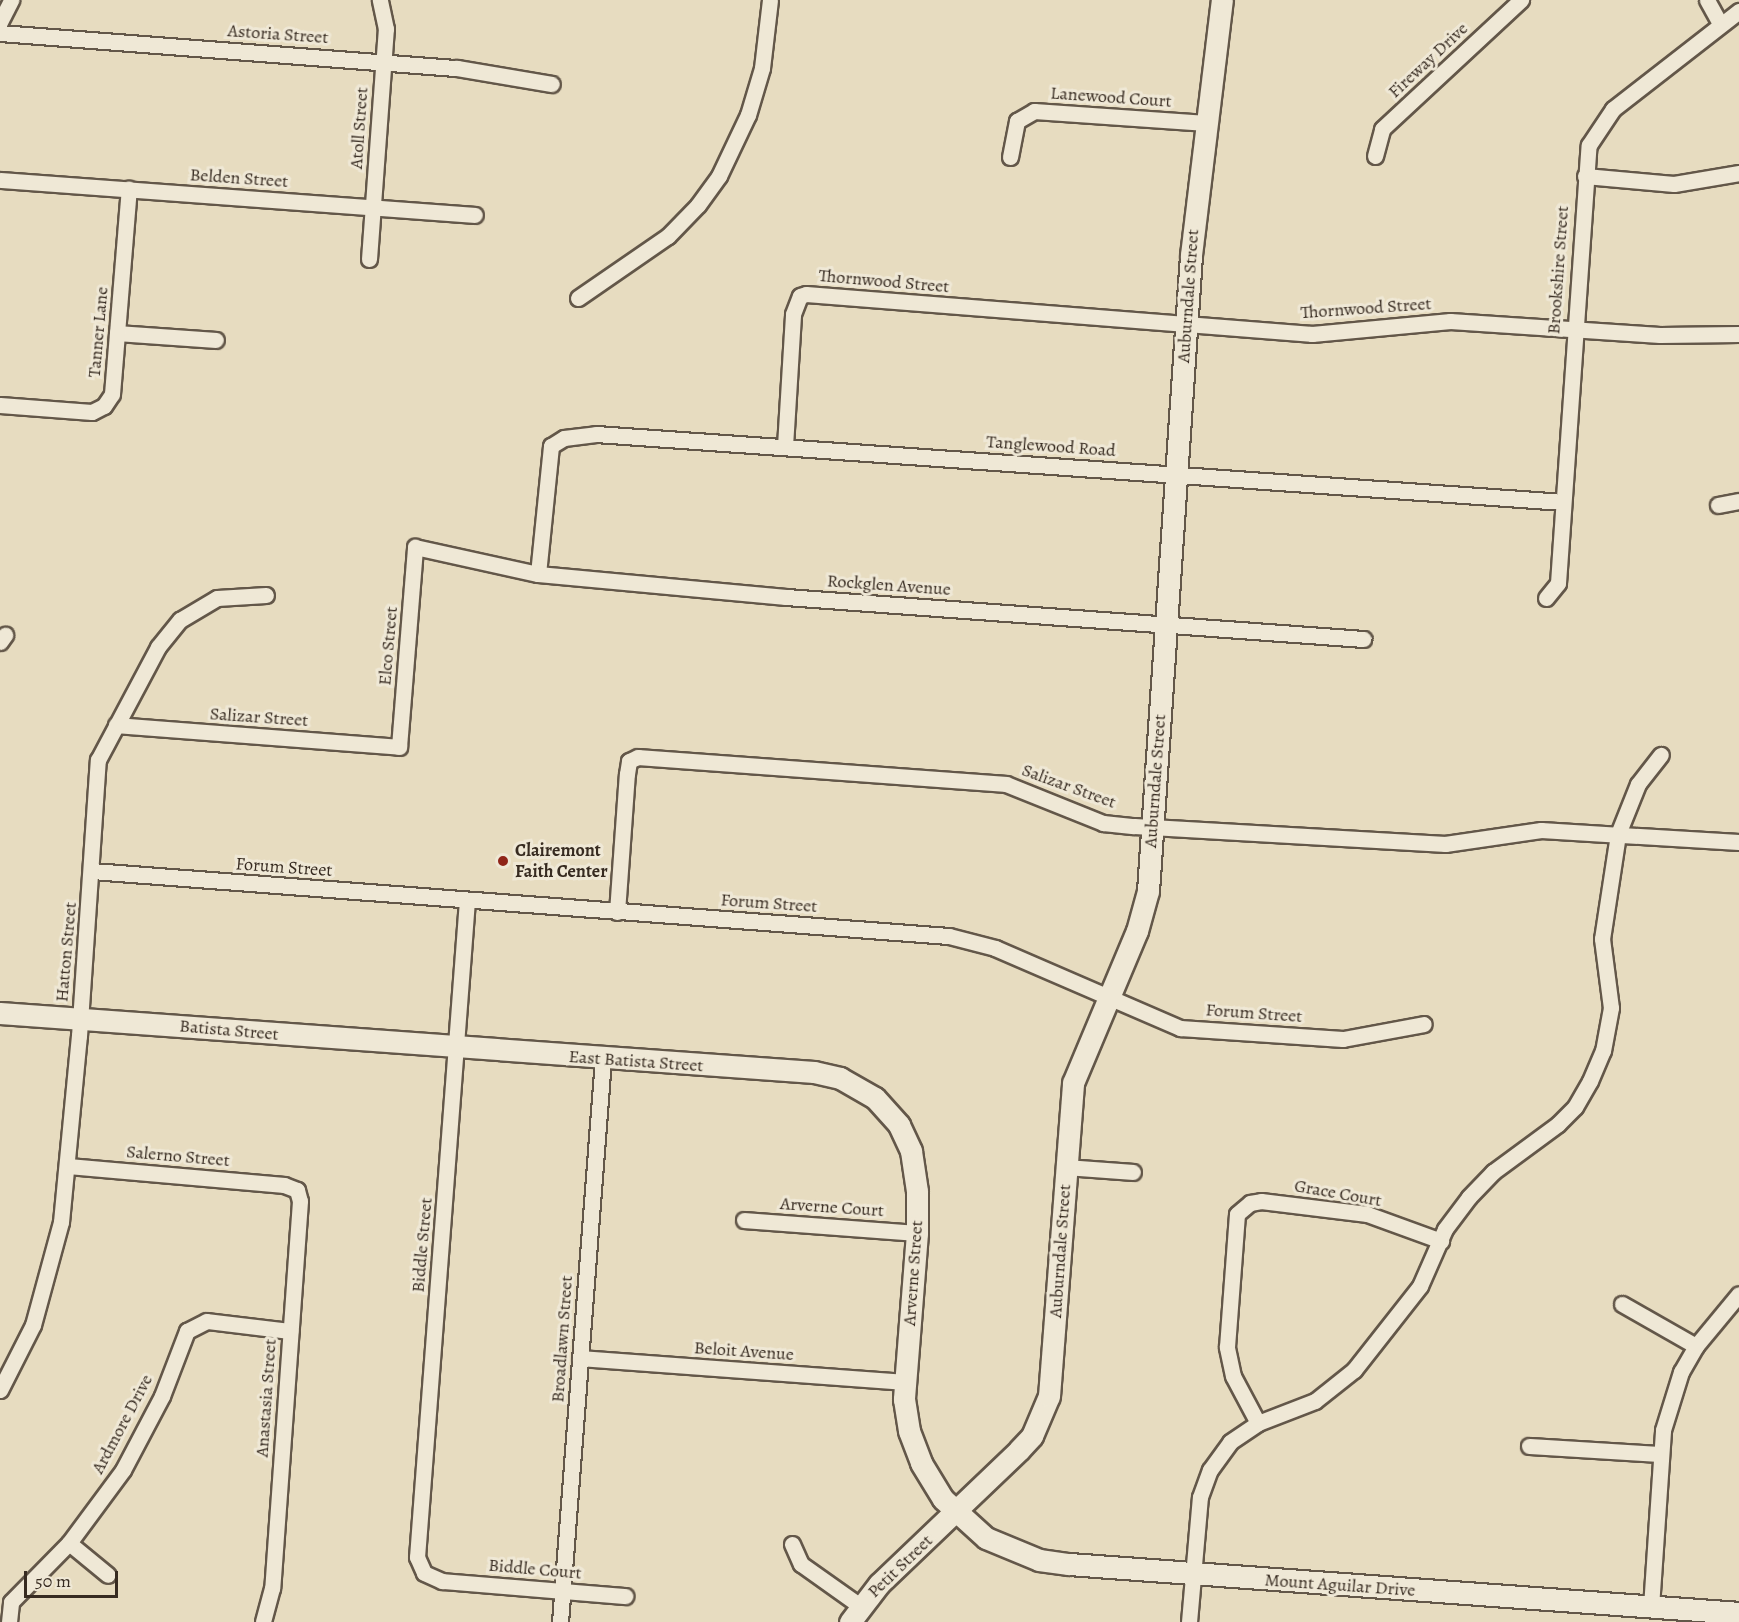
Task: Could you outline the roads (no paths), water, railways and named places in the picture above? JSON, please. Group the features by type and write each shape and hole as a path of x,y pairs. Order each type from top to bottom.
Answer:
{"street":[{"path":"0,22 11,0"},
{"name":"Atoll Street","path":"369,259 386,29 380,0"},
{"path":"578,298 668,236 698,205 718,176 748,115 762,68 770,0"},
{"name":"Auburndale Street","path":"955,1514 1032,1436 1049,1396 1073,1083 1144,913 1153,827 1164,625 1185,326 1197,190 1222,0"},
{"name":"Fireway Drive","path":"1375,156 1382,129 1521,0"},
{"path":"1707,0 1720,23"},
{"name":"Brookshire Street","path":"1546,598 1558,583 1573,329 1589,145 1613,109 1720,23 1739,11"},
{"name":"Astoria Street","path":"0,33 457,68 552,84"},
{"name":"Lanewood Court","path":"1010,157 1017,121 1034,111 1207,123"},
{"path":"1585,176 1674,184 1739,173"},
{"name":"Belden Street","path":"0,180 475,215"},
{"name":"Tanner Lane","path":"0,405 92,412 104,406 112,394 129,189"},
{"name":"Thornwood Street","path":"785,446 793,314 800,296 806,294 1185,326 1312,334 1450,321 1659,335 1739,334"},
{"path":"117,333 216,340"},
{"name":"Tanglewood Road","path":"538,574 551,446 564,438 596,434 1563,502"},
{"path":"1718,506 1739,501"},
{"name":"Rockglen Avenue","path":"415,547 538,574 786,597 1363,639"},
{"name":"Elco Street","path":"399,747 415,547"},
{"name":"Hatton Street","path":"0,1390 33,1325 47,1284 69,1166 92,872 94,782 99,760 158,646 180,620 217,598 266,594"},
{"name":"Salizar Street","path":"116,725 399,747"},
{"path":"1189,1622 1200,1497 1210,1470 1230,1442 1258,1423 1315,1401 1354,1370 1420,1286 1446,1229 1469,1197 1493,1172 1558,1124 1575,1107 1590,1081 1603,1051 1611,1008 1602,939 1618,834 1638,783 1661,755"},
{"name":"Salizar Street","path":"617,912 627,774 629,761 638,757 1006,784 1103,823 1153,827 1445,844 1541,830 1739,842"},
{"name":"Forum Street","path":"92,872 949,936 995,948 1180,1028 1343,1039 1424,1024"},
{"name":"Biddle Street","path":"442,1581 424,1573 417,1557 467,900"},
{"name":"Batista Street","path":"0,1012 457,1048"},
{"name":"East Batista Street","path":"457,1048 814,1072"},
{"name":"Broadlawn Street","path":"560,1622 603,1059"},
{"name":"Arverne Street","path":"814,1072 840,1078 875,1098 899,1125 911,1151 916,1181 917,1233 905,1382 909,1431 921,1463 955,1514"},
{"name":"Salerno Street","path":"69,1166 284,1185"},
{"path":"1066,1167 1133,1172"},
{"name":"Anastasia Street","path":"263,1622 272,1588 300,1201 297,1190 284,1185"},
{"name":"Grace Court","path":"1258,1423 1233,1376 1227,1347 1237,1214 1250,1203 1261,1201 1367,1214 1442,1241"},
{"name":"Arverne Court","path":"744,1220 917,1233"},
{"path":"1651,1607 1663,1430 1681,1372 1696,1346 1739,1294"},
{"path":"1622,1304 1696,1346"},
{"name":"Ardmore Drive","path":"9,1615 69,1543 123,1470 162,1396 187,1331 207,1321 290,1331"},
{"name":"Beloit Avenue","path":"580,1358 905,1382"},
{"path":"1529,1446 1660,1454"},
{"name":"Mount Aguilar Drive","path":"955,1514 986,1538 1039,1560 1192,1575 1739,1613"},
{"name":"Petit Street","path":"855,1614 955,1514"},
{"path":"69,1543 108,1575"},
{"path":"792,1544 801,1564 855,1614"},
{"name":"Biddle Court","path":"442,1581 626,1596"}],"place":[{"name":"Clairemont Faith Center","path":"503,861"}]}
